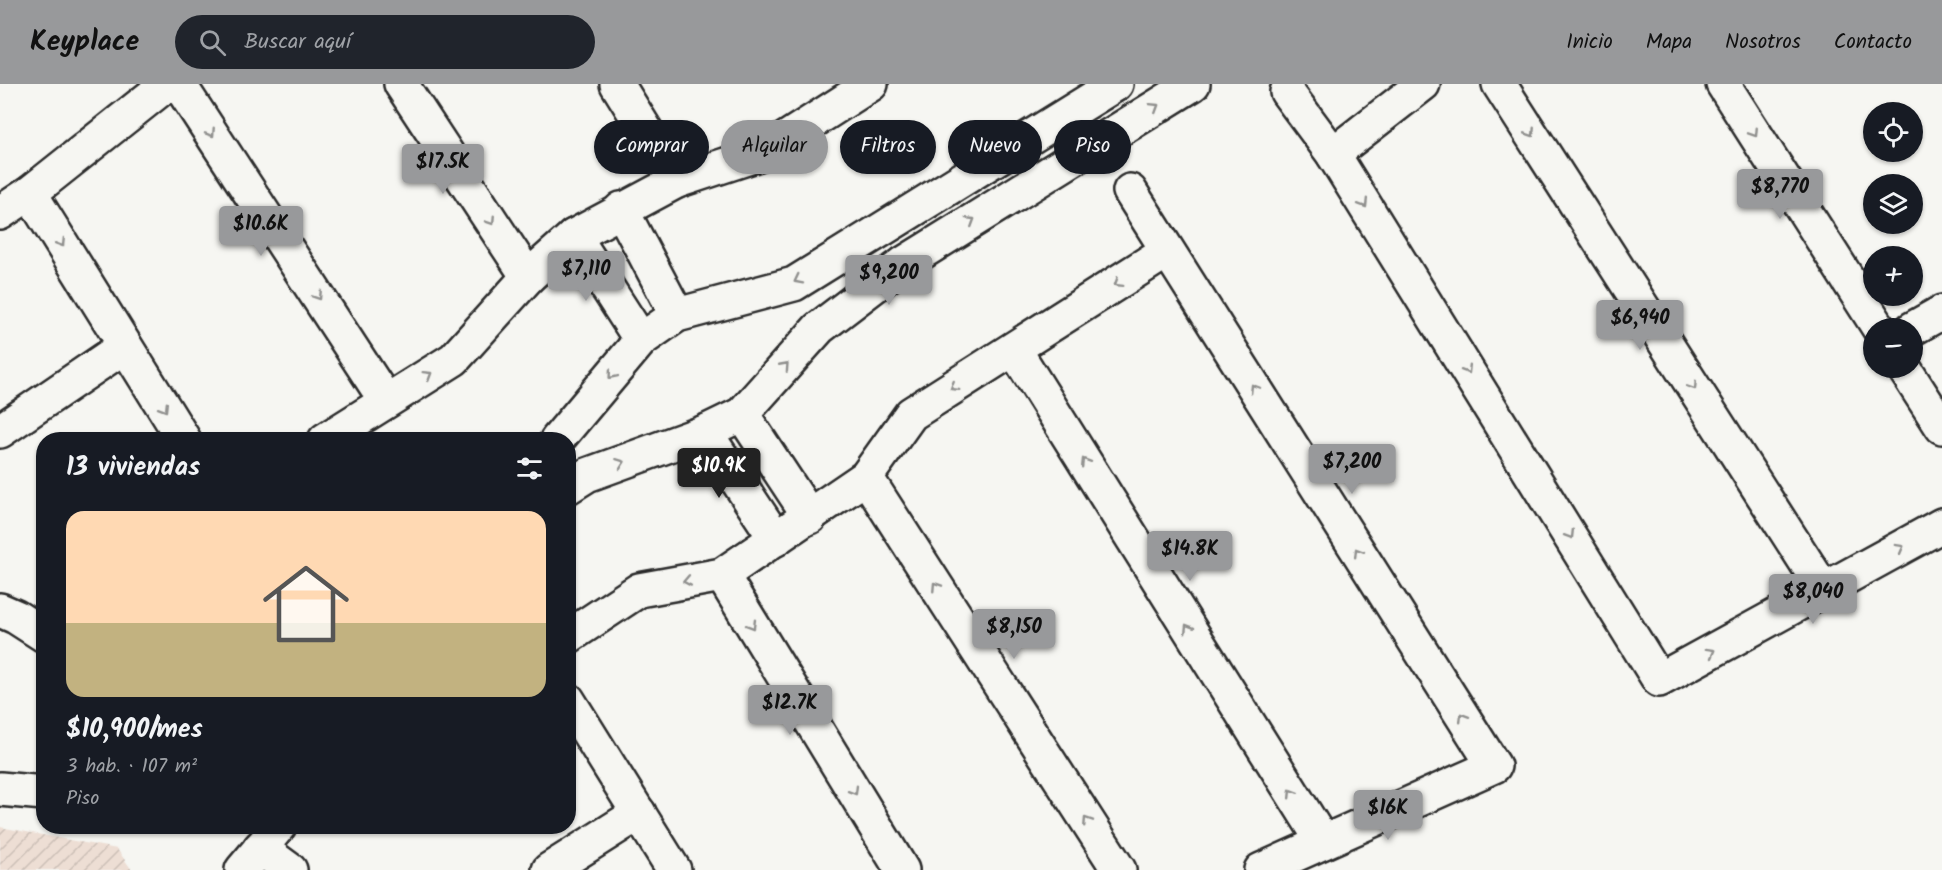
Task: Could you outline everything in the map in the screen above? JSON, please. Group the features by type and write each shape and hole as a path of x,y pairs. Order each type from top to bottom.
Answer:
{"street":[{"path":"0,213 30,193 167,84"},
{"path":"179,84 386,401"},
{"path":"401,84 528,277"},
{"path":"617,84 677,181"},
{"path":"564,432 641,340 677,315 794,284 1116,84"},
{"path":"576,482 587,475 705,432 742,414 819,328 903,264 1192,84"},
{"path":"1334,154 1423,84"},
{"path":"1499,84 1824,590"},
{"path":"1723,84 1873,318"},
{"path":"338,432 454,359 528,277 574,236 677,181 765,152 856,88"},
{"path":"1287,92 1334,154 1659,680 1942,525"},
{"path":"1130,191 1494,766 1261,870"},
{"path":"30,193 179,432"},
{"path":"621,209 677,315"},
{"path":"884,230 903,264"},
{"path":"574,236 641,340"},
{"path":"576,632 639,590 722,575 866,477 911,414 1167,251"},
{"path":"1923,323 1942,312"},
{"path":"0,431 126,346"},
{"path":"1014,349 1323,842"},
{"path":"1910,378 1942,427"},
{"path":"742,414 810,517"},
{"path":"705,432 776,539"},
{"path":"866,477 1119,870"},
{"path":"722,575 902,870"},
{"path":"0,610 16,617 36,631"},
{"path":"576,713 674,870"},
{"path":"0,789 36,792"},
{"path":"549,870 639,813"},
{"path":"260,848 290,870"}],"shaded area":[{"path":"0,827 117,849 132,870 0,870"}]}
